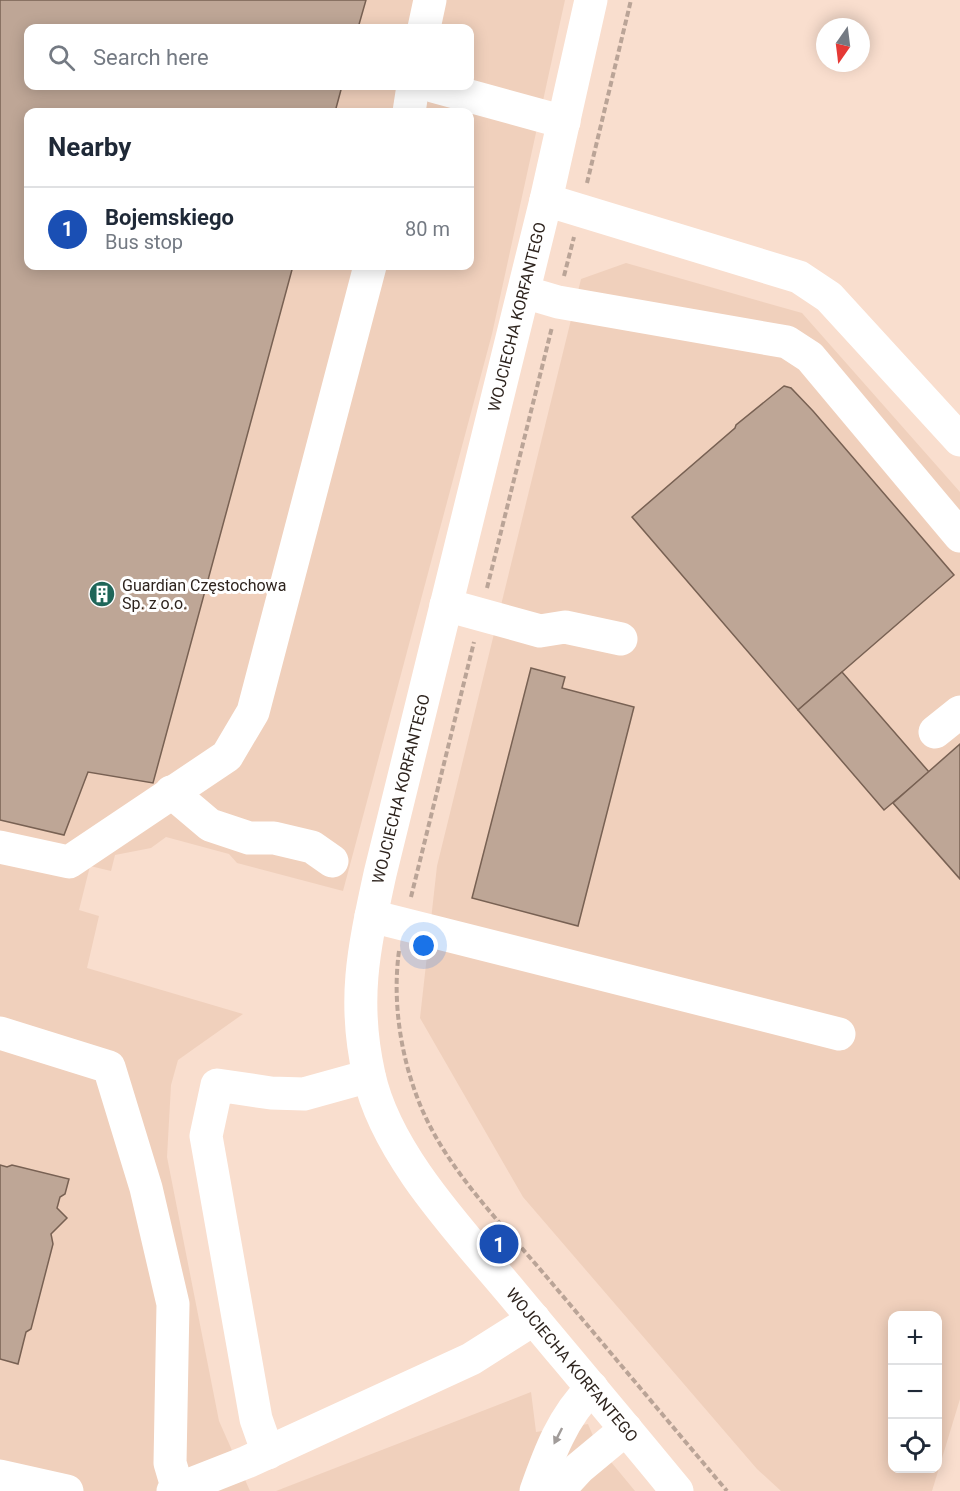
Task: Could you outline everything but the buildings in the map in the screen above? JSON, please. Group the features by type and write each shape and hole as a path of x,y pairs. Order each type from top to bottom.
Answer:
{"street":[{"path":"425,24 430,0"},
{"name":"WOJCIECHA KORFANTEGO","path":"591,0 524,292 362,954 361,1023 369,1076 396,1143 438,1204 677,1491"},
{"path":"410,108 412,90"},
{"path":"448,90 564,122"},
{"path":"546,200 799,277 829,297 960,440"},
{"path":"0,847 69,862 227,756 253,712 369,270"},
{"path":"524,292 558,302 787,342 810,357 960,536"},
{"path":"446,605 540,631 565,627 621,639"},
{"path":"171,792 210,825 249,838 268,852 309,863 332,861 380,874"},
{"path":"371,916 839,1034"},
{"path":"0,1033 109,1067 146,1188 173,1304 170,1463 176,1490 268,1452 471,1359 534,1319"},
{"path":"268,1452 256,1419 206,1136 217,1085 270,1094 304,1094 369,1076"},
{"path":"536,1491 557,1436 577,1402 592,1388"},
{"path":"558,1491 579,1468 626,1429"},
{"path":"0,1476 67,1491"}],"path":[{"path":"630,0 404,926 397,978 402,1040 413,1085 441,1145 507,1230 727,1491"}],"shaded area":[{"path":"0,0 565,0 492,334 343,891 237,863 229,854 166,837 151,848 115,855 111,871 90,866 79,910 99,916 87,968 243,1014 178,1060 171,1085 167,1157 219,1421 250,1491 0,1491"},
{"path":"626,263 802,313 960,492 960,1399 942,1458 942,1311 888,1311 888,1473 937,1473 932,1491 781,1491 757,1469 523,1197 420,1018 437,866 581,279"},
{"path":"531,1392 536,1432 588,1424 597,1445 635,1491 276,1491"}],"place":[{"name":"Guardian Częstochowa Sp. z o.o.","path":"102,594"},
{"name":"Bojemskiego","path":"499,1244"}]}
